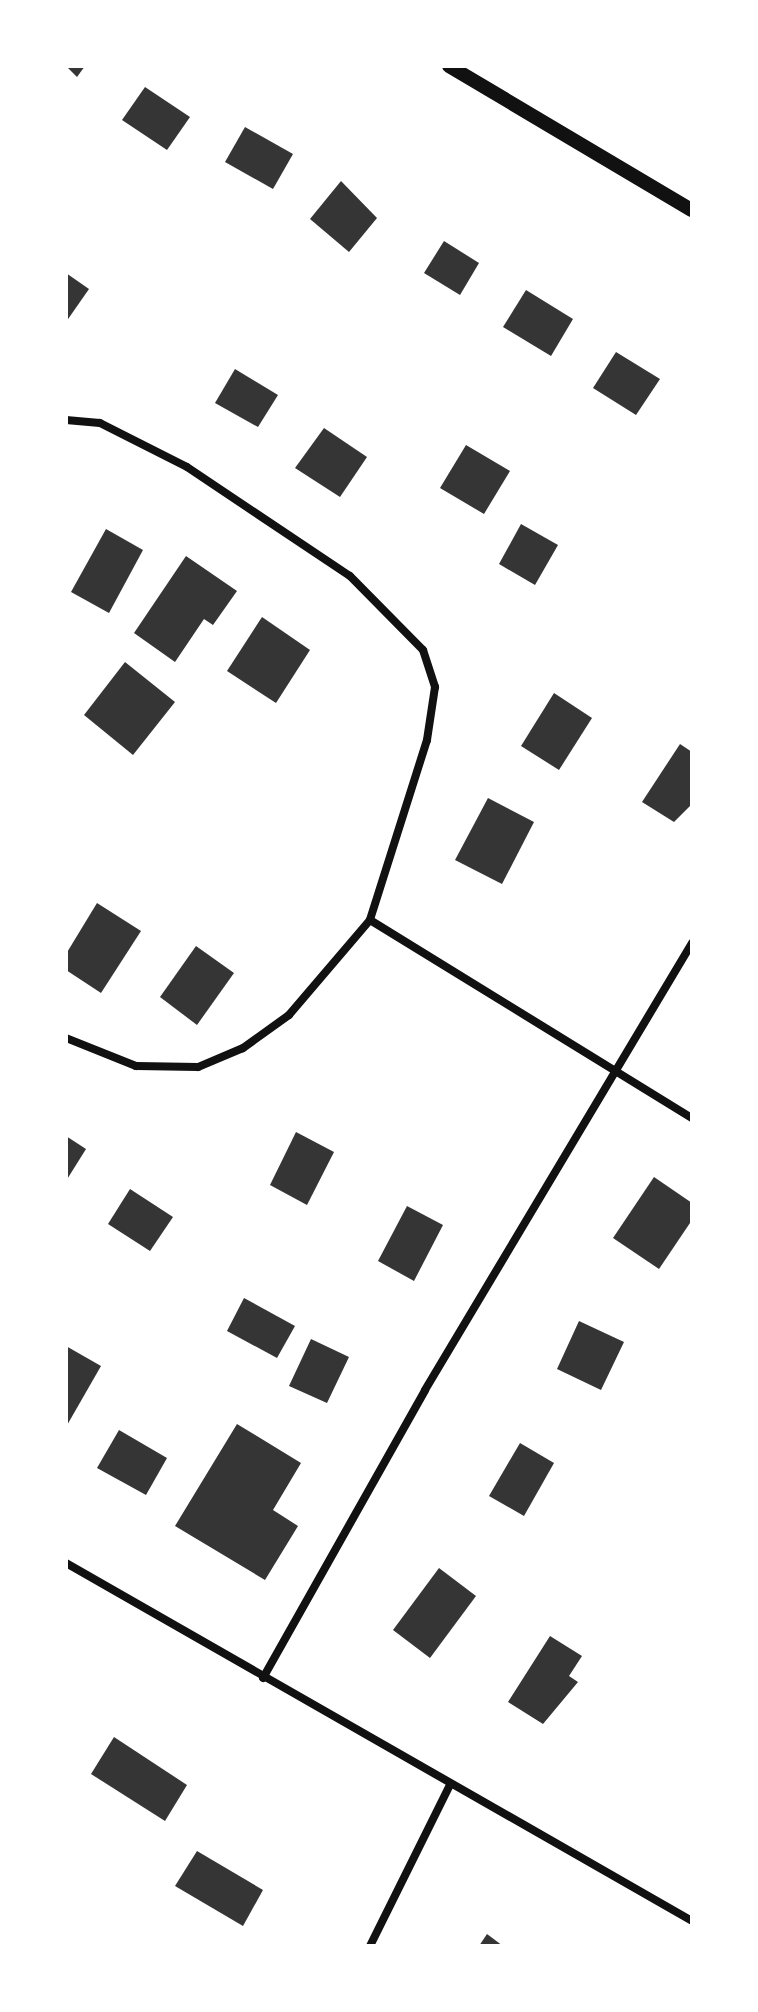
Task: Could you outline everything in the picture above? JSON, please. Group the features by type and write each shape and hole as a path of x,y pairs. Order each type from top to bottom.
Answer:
{"street":[{"path":"449,66 692,210"},
{"path":"66,420 100,423 187,467 350,576 423,650 435,687 427,740 370,920 289,1015 243,1048 198,1067 136,1066 66,1038"},
{"path":"370,920 692,1118"},
{"path":"263,1678 612,1071 692,943"},
{"path":"66,1563 692,1921"},
{"path":"370,1946 450,1785"}],"building":[{"path":"66,66 85,66 77,77"},
{"path":"145,87 190,117 167,150 122,120"},
{"path":"245,127 293,154 273,189 225,162"},
{"path":"341,181 377,218 349,252 310,219"},
{"path":"444,241 479,263 460,295 424,273"},
{"path":"66,273 89,289 66,322"},
{"path":"526,290 573,319 551,356 503,327"},
{"path":"616,352 660,379 636,415 593,388"},
{"path":"235,369 278,395 258,427 215,403"},
{"path":"324,428 367,457 340,497 295,468"},
{"path":"466,445 510,471 484,514 440,488"},
{"path":"521,524 558,545 535,585 499,564"},
{"path":"106,529 143,550 109,613 71,592"},
{"path":"186,556 237,591 213,625 204,619 175,662 134,633"},
{"path":"262,617 310,650 276,703 227,671"},
{"path":"125,662 175,702 133,755 84,715"},
{"path":"554,693 592,718 559,770 521,746"},
{"path":"680,744 692,752 692,804 674,822 642,802"},
{"path":"488,798 534,822 502,884 455,860"},
{"path":"97,903 141,931 101,993 66,970 66,954"},
{"path":"196,946 234,973 197,1025 160,997"},
{"path":"296,1132 334,1152 307,1205 270,1185"},
{"path":"66,1136 86,1149 66,1181"},
{"path":"654,1177 692,1203 692,1220 659,1269 613,1238"},
{"path":"130,1189 173,1217 150,1251 108,1224"},
{"path":"407,1206 443,1225 414,1281 378,1261"},
{"path":"244,1298 295,1326 277,1358 227,1331"},
{"path":"579,1321 624,1342 601,1390 557,1369"},
{"path":"311,1339 349,1357 327,1403 289,1386"},
{"path":"66,1346 101,1366 66,1427"},
{"path":"237,1424 301,1463 273,1510 298,1526 265,1580 175,1526"},
{"path":"119,1430 167,1458 146,1495 97,1468"},
{"path":"520,1443 554,1463 524,1516 489,1496"},
{"path":"439,1568 476,1596 430,1658 393,1630"},
{"path":"550,1636 582,1656 569,1676 578,1682 543,1724 508,1702"},
{"path":"114,1737 187,1785 165,1821 91,1774"},
{"path":"197,1851 263,1890 243,1926 175,1886"},
{"path":"487,1934 503,1946 479,1946"}]}
